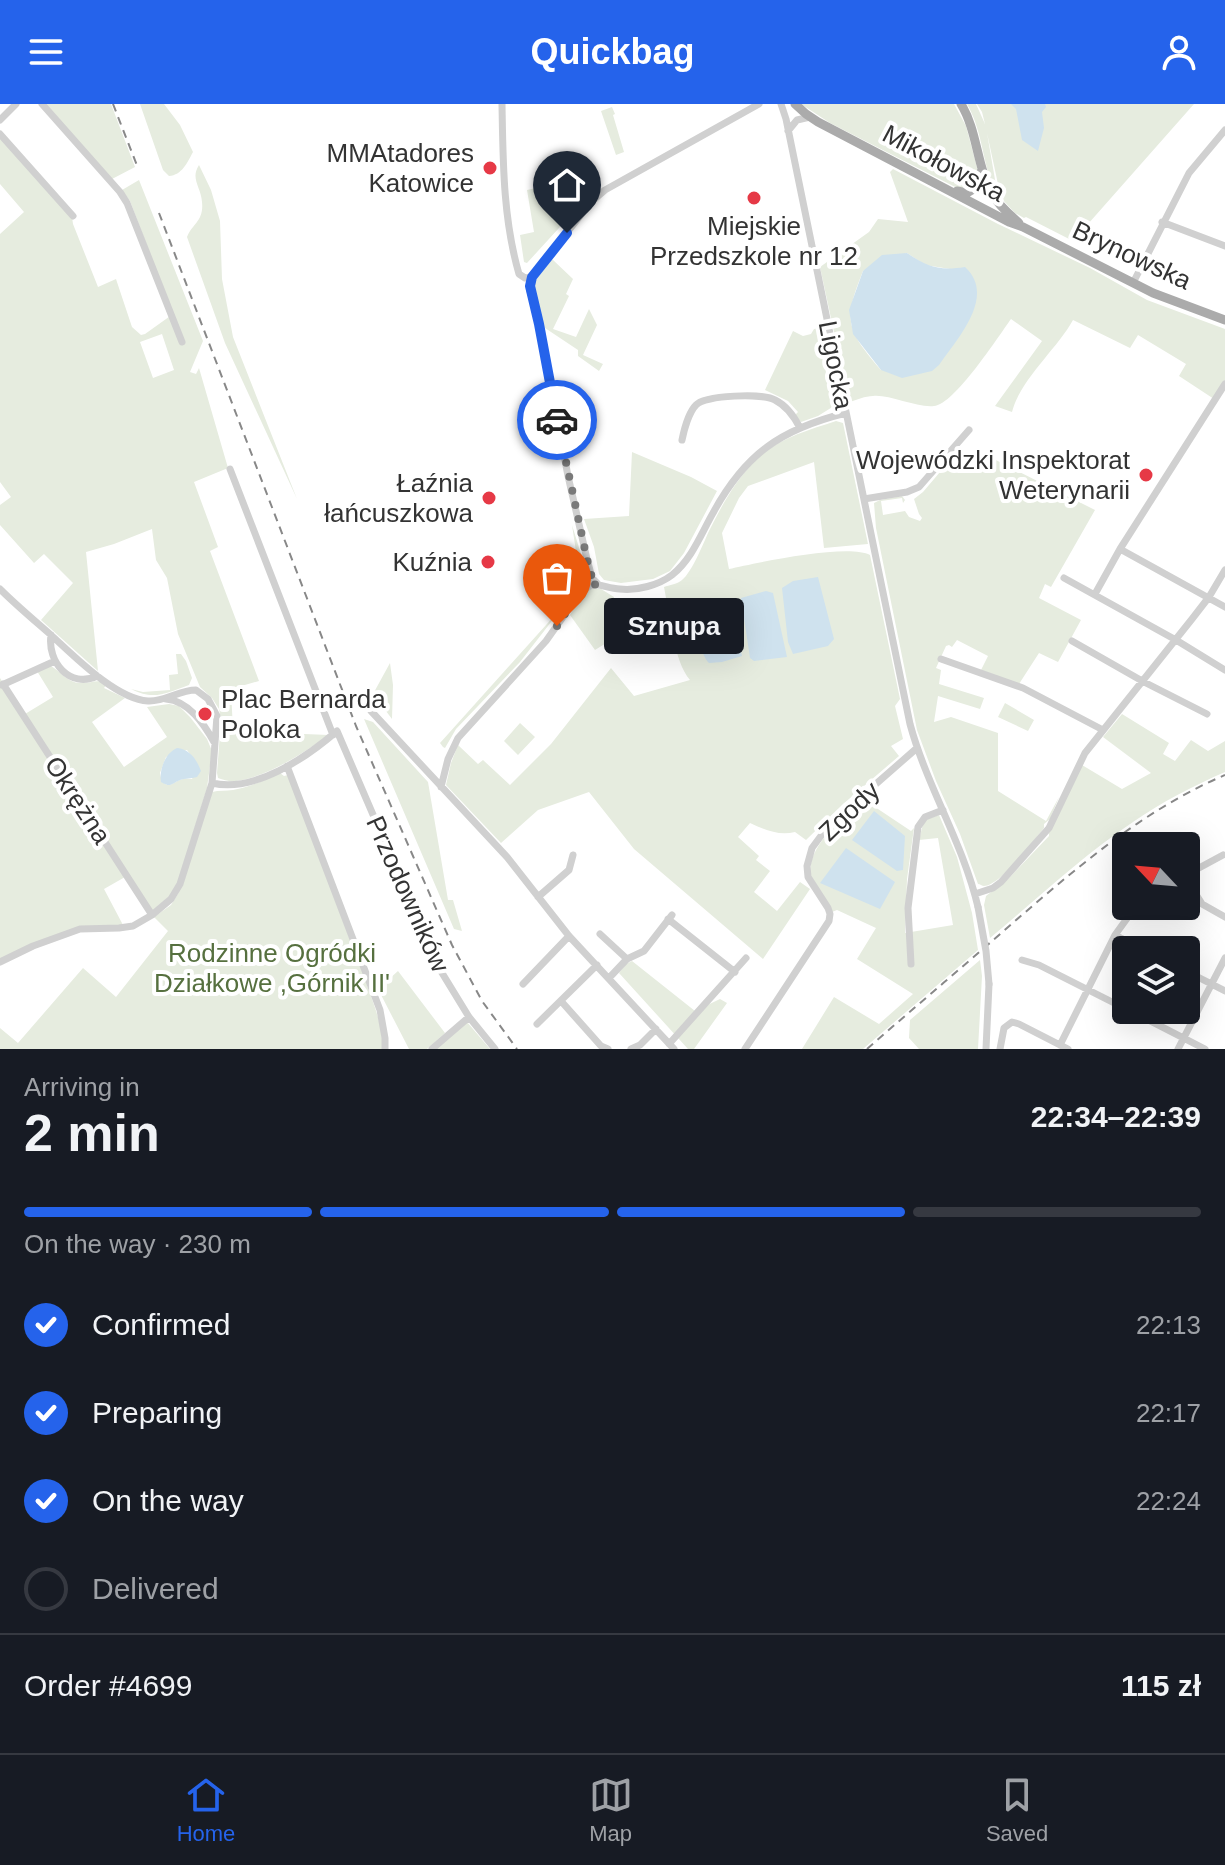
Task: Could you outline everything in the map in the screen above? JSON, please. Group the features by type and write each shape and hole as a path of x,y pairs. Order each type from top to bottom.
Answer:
{"main road":[{"name":"Mikołowska","path":"792,104 810,117 1021,226"},
{"name":"Mikołowska","path":"961,104 971,123 982,169 993,195 1021,226"},
{"path":"943,186 962,193 972,191 979,184 982,169"},
{"name":"Brynowska","path":"1021,226 1165,298 1223,317"}],"street":[{"path":"0,120 16,104"},
{"path":"42,104 127,203 182,342"},
{"path":"502,104 504,193 513,248 519,274 525,278 532,277"},
{"path":"598,584 592,578 587,559 530,291 532,277 591,202 605,190 759,104"},
{"name":"Ligocka","path":"781,104 906,706 917,748 962,855 978,907 989,984 986,1049"},
{"name":"Mikołowska","path":"786,119 792,104"},
{"path":"788,131 797,120 810,117"},
{"path":"1133,283 1189,173 1225,130"},
{"path":"0,134 73,216"},
{"path":"1162,222 1225,246"},
{"path":"1095,594 1120,549 1225,384"},
{"path":"682,440 695,405 700,401 724,398 771,397 785,406 800,428"},
{"path":"441,787 448,759 458,738 530,661 580,593 598,584 626,589 654,584 672,575 688,557 726,490 743,468 774,442 800,428 846,413"},
{"path":"864,499 919,487 969,430"},
{"name":"Przodowników","path":"230,469 335,733 439,968 469,1017 495,1049"},
{"path":"1120,549 1225,607"},
{"path":"580,593 587,559"},
{"path":"975,894 1001,882 1049,828 1085,753 1144,682 1209,597 1225,570"},
{"path":"1064,578 1225,670"},
{"path":"0,589 97,676 140,699 151,701 192,690 201,693 214,707 217,716 212,783 180,884 166,905 133,926 80,929 0,962"},
{"path":"51,635 50,646 62,671 74,678 97,676"},
{"path":"1072,641 1207,714"},
{"path":"941,659 1023,688 1103,730"},
{"name":"Okrężna","path":"55,661 2,685 152,915"},
{"path":"186,706 187,691"},
{"path":"164,699 176,700 186,706 215,744"},
{"path":"371,711 507,857 569,936 672,1046 746,958"},
{"path":"202,724 211,724 217,716"},
{"path":"212,783 226,786 245,783 287,766 335,733"},
{"name":"Zgody","path":"745,1049 829,921 828,908 808,877 807,866 812,848 829,825 917,748"},
{"path":"287,766 380,1010 385,1049"},
{"path":"911,964 908,908 918,827 925,817 943,810"},
{"path":"538,897 569,870 573,855"},
{"path":"1200,869 1223,855"},
{"path":"1200,901 1225,917"},
{"path":"609,978 627,959 644,951 670,917 735,972"},
{"path":"1000,1049 1004,1028 1012,1022 1064,1047 1088,989 1124,920"},
{"path":"600,934 627,959"},
{"path":"523,984 569,936"},
{"path":"1178,1049 1225,958"},
{"path":"1022,960 1039,965 1112,1001"},
{"path":"537,1024 597,965"},
{"path":"1200,978 1225,991"},
{"path":"561,1001 601,1046 608,1049"},
{"path":"432,1049 469,1017"},
{"path":"1156,1024 1205,1049"},
{"path":"631,1049 640,1045 656,1029"}],"green space":[{"path":"45,104 111,104 135,167 112,179"},
{"path":"140,104 164,104 180,125 193,152 184,168 177,173 169,176 163,170"},
{"path":"801,104 954,104 966,126 979,175 972,188 959,189 830,123"},
{"path":"967,104 976,104 985,124 977,104 1194,104 1073,241 1015,213 1001,198 987,133 998,197"},
{"path":"612,107 624,152 616,155 601,111"},
{"path":"0,136 72,217 98,287 116,279 132,327 141,335 173,314 130,201 122,190 139,180 203,341 190,372 196,374 199,368 228,468 194,482 218,547 210,551 259,681 231,689 233,731 329,735 273,769 236,781 218,778 219,709 200,687 178,634 167,578 156,560 152,529 86,552 98,671 41,620 73,583 44,554 34,563 0,525 0,505 11,497 0,482 0,234 24,212 0,184","holes":["162,334 174,370 153,378 140,342"]},
{"path":"199,165 211,190 220,221 222,279 233,337 297,499 225,343 187,237 198,221 202,208 196,179"},
{"path":"560,169 574,202 591,193 527,263 524,262 520,235 534,232 527,190 536,188 542,208 557,203 547,172"},
{"path":"893,169 1147,300 1225,329 1225,380 1214,399 1179,376 1186,364 1138,335 1130,348 1073,320 1023,388 1012,412 995,406 1042,341 1011,319 975,369 943,403 927,406 879,396 849,402 820,267 869,232 878,219 908,222 890,172","holes":["907,253 925,265 950,269 881,370 861,344 851,324 852,302 863,271"]},
{"path":"552,259 573,279 566,294 569,296 553,329 576,337 589,309 597,325 583,355 603,364 599,371 578,356 578,350 542,326 534,288"},
{"path":"819,328 830,398 834,406 801,422 795,415 798,412 788,401 765,390 793,331 803,336"},
{"path":"836,421 843,423 868,544 824,548 814,462 748,486 722,533 729,569 842,551 870,555 900,699 895,706 903,739 891,746 899,756 806,840 795,832 778,833 750,823 738,837 759,856 756,860 770,871 754,892 777,911 800,882 810,889 763,959 634,849 589,792 538,810 501,843 446,785 458,745 478,764 483,760 510,785 551,744 611,668 634,696 690,680 676,649 664,587 686,576 730,493 758,458 785,440"},
{"path":"632,452 717,491 684,553 670,571 653,579 621,583 604,580 599,574 584,519 629,516"},
{"path":"957,452 980,452 1095,510 1051,587 1045,584 1039,598 1081,620 1058,662 1039,653 1019,684 981,670 988,656 957,640 952,647 946,646 936,668 941,670 939,684 984,698 980,709 938,696 934,722 951,717 998,733 998,791 1046,821 1059,797 1050,819 1025,852 999,879 984,886 978,884 917,730 876,528 874,503 880,500 902,496 905,500 903,503 902,498 881,501 883,515 905,511 909,517 920,521 922,518 914,499"},
{"path":"572,525 581,554 572,595 520,662 456,729 443,747 440,743 555,615 571,585 577,558"},
{"path":"592,588 601,589 614,597 611,640 595,650 570,615 582,594"},
{"path":"176,654 181,654 186,661 192,678 189,685 153,695 131,689 143,692 170,690 169,675 178,674"},
{"path":"390,663 393,685 392,719 373,694"},
{"path":"51,666 76,682 103,682 107,684 104,688 125,698 92,722 124,767 167,737 147,707 179,706 207,739 212,751 207,788 177,885 171,895 153,910 25,714 53,697 37,671","holes":["187,750 198,765 192,779 170,785 162,782 160,773 166,757"]},
{"path":"0,678 125,877 104,889 123,925 80,927 0,959"},
{"path":"1005,703 1034,720 1028,731 998,717"},
{"path":"1122,714 1169,743 1163,754 1175,761 1191,740 1208,751 1225,741 1225,772 1166,801 1118,832 1112,832 1112,837 990,938 984,905 986,896 1009,878 1049,836 1082,765 1122,789 1151,773 1103,737"},
{"path":"364,719 373,722 428,782 448,900 453,900 462,931 454,929"},
{"path":"520,723 535,737 518,755 504,741"},
{"name":"Rodzinne Ogródki Działkowe ,Górnik II'","path":"280,773 288,775 366,982 380,1024 382,1049 0,1049 0,1028 18,1043 83,968 116,997 168,931 154,917 171,905 178,894 212,792 245,787"},
{"path":"863,799 911,831 914,828 907,879 905,933 953,925 938,838 919,840 924,820 939,815 957,857 978,950 863,1049 802,1049 834,997 879,1024 913,994 857,959 876,928 837,910 832,912 812,880 810,869 818,846"},
{"path":"980,960 978,1049 919,1049 909,1038 910,1020"},
{"path":"632,961 695,1011 720,999 727,1003 694,1049 688,1049 619,973"},
{"path":"398,971 445,1033 427,1049 409,1049 378,989"},
{"path":"467,1022 490,1049 435,1049"}],"water":[{"path":"1011,104 1045,104 1042,112 1044,128 1038,151 1022,140 1016,109"},
{"path":"907,253 934,267 965,267 974,278 977,291 971,317 939,365 932,371 902,378 881,370 853,334 849,310 863,271 882,255"},
{"path":"818,577 834,639 828,646 793,654 788,642 782,588 793,581"},
{"path":"766,591 773,593 787,657 754,661 750,658 741,598"},
{"path":"730,602 742,656 709,663 701,648 694,616 696,612 711,606"},
{"path":"177,748 186,750 201,771 197,777 167,785 161,782 162,767 169,754"},
{"path":"874,811 905,836 903,870 897,871 852,840"},
{"path":"846,848 895,882 880,909 820,883"}],"railway":[{"path":"113,104 138,168"},
{"path":"159,213 356,726 452,945 482,1001 517,1049"},
{"path":"867,1049 1089,859 1168,804 1225,775"}],"way so far":[{"path":"557,420 587,559 592,578 598,584 580,593 557,626"}],"place":[{"name":"MMAtadores Katowice","path":"490,168"},
{"name":"Miejskie Przedszkole nr 12","path":"754,198"},
{"name":"Wojewódzki Inspektorat Weterynarii","path":"1146,475"},
{"name":"Łaźnia łańcuszkowa","path":"489,498"},
{"name":"Kuźnia","path":"488,562"},
{"name":"Sznupa","path":"557,626"},
{"name":"Plac Bernarda Poloka","path":"205,714"}],"route":[{"path":"557,420 530,286 532,277 567,233"}]}
